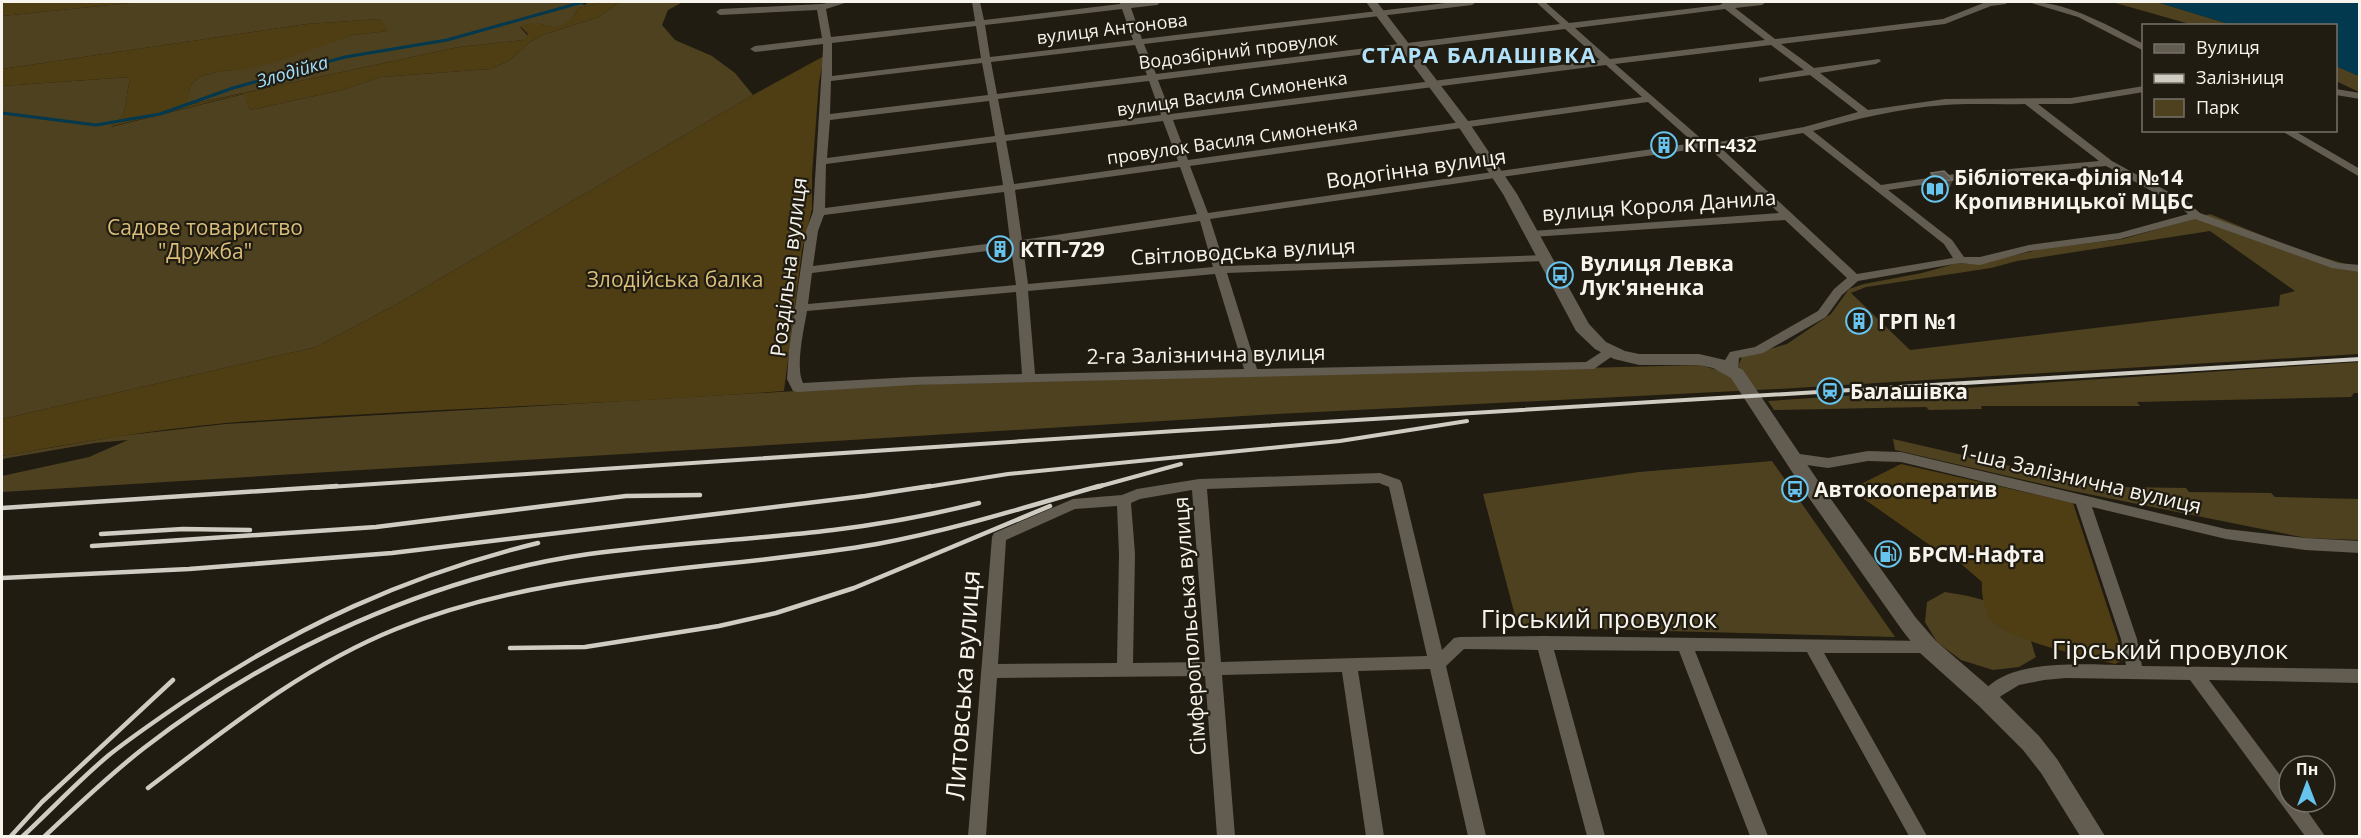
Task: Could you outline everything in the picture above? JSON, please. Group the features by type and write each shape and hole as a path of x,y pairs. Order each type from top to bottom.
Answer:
{"street":[{"path":"720,12 821,7 844,2"},
{"path":"976,2 1009,188 1022,286 1029,378"},
{"path":"755,49 979,23 1125,3 1157,2"},
{"name":"вулиця Антонова","path":"827,79 1140,42 1375,6 1472,2"},
{"path":"1540,2 1649,99 1707,145 1789,216 1854,278"},
{"name":"Водозбірний провулок","path":"825,118 1568,26 1723,4 1762,2"},
{"name":"вулиця Василя Симоненка","path":"820,162 1432,83 1945,21 1989,4 2002,2"},
{"path":"2032,2 2081,15 2142,47"},
{"path":"1125,3 1204,218 1251,372"},
{"path":"1723,4 1866,113"},
{"path":"1375,6 1499,176 1582,327 1604,348 1640,361 1704,360 1732,370 1743,382 1882,588 1928,646 1987,699 2031,743 2049,766 2093,837"},
{"name":"Роздільна вулиця","path":"798,388 794,379 800,308 808,270 812,231 819,212 820,162 825,118 828,39 821,7"},
{"path":"1762,80 1876,61"},
{"name":"Водогінна вулиця","path":"808,270 1016,244 1499,176 1805,130 1866,113 1945,102 2071,101 2142,89"},
{"path":"2337,92 2360,96"},
{"name":"провулок Василя Симоненка","path":"819,212 1009,188 1649,99"},
{"path":"2028,102 2108,163 2183,204 2196,215 2336,266 2360,269"},
{"path":"1805,130 1948,242 1960,260"},
{"path":"2288,132 2360,174"},
{"path":"1880,188 1955,177 2108,163"},
{"path":"1732,370 1731,360 1735,355 1759,350 1822,314 1838,292 1854,278 1960,260 1980,261 2029,248 2120,236 2196,215"},
{"name":"вулиця Короля Данила","path":"1532,234 1789,216"},
{"name":"Світловодська вулиця","path":"800,308 1022,286 1219,270 1546,258"},
{"name":"2-га Залізнична вулиця","path":"798,388 913,381 1589,366 1604,348"},
{"name":"1-ша Залізнична вулиця","path":"1793,458 1828,464 1868,456 1901,458 2226,534 2305,544 2360,547"},
{"path":"1125,670 1127,554 1124,500 1137,494 1199,484 1380,478 1395,484 1439,662 1478,837"},
{"name":"Сімферопольська вулиця","path":"1199,484 1226,837"},
{"path":"2082,499 2129,639 2135,672"},
{"name":"Литовська вулиця","path":"977,837 999,537 1073,504 1124,500"},
{"path":"1544,642 1596,837"},
{"name":"Гірський провулок","path":"1439,662 1460,643 1928,646"},
{"path":"1684,644 1759,837"},
{"path":"1811,645 1918,837"},
{"path":"989,671 1214,669 1439,662"},
{"path":"1349,666 1375,837"},
{"name":"Гірський провулок","path":"1987,699 1997,688 2021,676 2066,671 2360,676"},
{"path":"2194,673 2277,785"},
{"path":"2299,814 2316,837"}],"green space":[{"path":"2,2 140,2 2,16"},
{"path":"140,2 571,2 586,5 587,2 603,2 579,8 568,23 556,28 541,24 520,27 529,37 524,40 459,47 187,105 190,86 199,77 221,71 245,69 353,35 388,31 380,19 307,24 2,69 2,16"},
{"path":"603,2 619,2 599,17 542,35 530,42 509,61 490,69 381,77 342,90 250,110 243,94 109,127 124,114 130,77 2,86 2,69 307,24 380,19 389,31 353,35 286,59 245,70 221,71 199,77 190,86 188,105 459,47 524,40 528,34 520,26 538,23 557,27 570,19 579,8"},
{"name":"Садове товариство \"Дружба\"","path":"619,2 683,2 668,10 662,25 675,40 712,56 735,73 753,95 397,304 316,347 2,419 2,86 130,77 124,114 111,127 244,94 250,110 342,90 381,77 490,69 509,61 530,42 542,35 599,17"},
{"path":"2112,2 2157,2 2229,24 2189,24"},
{"name":"Злодійська балка","path":"824,56 819,82 812,175 812,209 802,250 784,391 226,423 142,433 2,456 2,419 316,347 397,304 753,95"},
{"path":"2337,66 2359,76 2359,92 2337,81"},
{"path":"2210,214 2295,249 2359,268 2359,354 1776,389 1277,414 2,492 2,476 89,457 128,440 95,443 2,459 2,456 120,436 225,424 900,385 1700,365 1724,372 1742,371 1738,366 1742,357 1787,344 1831,314 1849,289 1958,263 1977,264 2041,249 2123,239","holes":["2210,231 2295,291 2280,295 2279,306 1910,350 1851,293 1866,287"]},
{"path":"2359,362 2359,393 2354,393 2351,397 2137,402 2140,406 1981,406 1982,409 1929,410 1926,407 1774,410 1768,401"},
{"path":"1893,439 2028,470 2028,466 2119,487 2186,488 2189,492 2271,493 2275,497 2359,499 2359,540 2306,538 2068,490 1895,450"},
{"path":"1772,461 1895,637 1518,627 1483,494 1639,472"},
{"path":"1901,464 2073,503 2123,660 2115,664 2051,648 2017,636 1993,622 1987,614 1982,582 1951,555 1931,546 1864,499 1859,485"},
{"path":"1945,592 1981,599 2013,615 2028,634 2036,657 2019,667 1993,670 1961,660 1937,642 1925,622 1927,602"}],"water":[{"path":"2157,2 2359,2 2359,76 2337,66 2337,24 2229,24"}],"building":[{"path":"1944,171 1953,180 1940,181 1931,173"}],"waterway":[{"name":"Злодійка","path":"2,113 96,125 160,114 233,88 345,57 447,40 583,2"}],"railway":[{"path":"314,488 1176,431 2360,359"},
{"path":"920,488 1008,474 1340,441 1467,421"},
{"path":"1097,487 1181,464"},
{"path":"1097,487 1103,485"},
{"path":"2,508 337,486"},
{"path":"2,578 189,569 392,553 865,496 930,486"},
{"path":"148,788 267,700 329,661 396,629 454,609 574,582 877,544 961,525 1099,486"},
{"path":"1097,487 1101,486"},
{"path":"92,546 376,527 626,496 700,495"},
{"path":"45,836 144,748 244,680 355,623 413,599 471,580 530,565 589,554 852,528 979,503"},
{"path":"510,648 585,647 719,626 776,613 854,588 1050,506"},
{"path":"101,534 183,529 250,530"},
{"path":"23,836 87,774 118,748 183,702 267,650 353,606 398,588 443,571 538,543"},
{"path":"11,836 42,802 173,680"}],"place":[{"name":"КТП-432","path":"1664,145"},
{"name":"Бібліотека-філія №14 Кропивницької МЦБС","path":"1935,189"},
{"name":"КТП-729","path":"1000,249"},
{"name":"Вулиця Левка Лук'яненка","path":"1560,275"},
{"name":"ГРП №1","path":"1859,321"},
{"name":"Балашівка","path":"1830,391"},
{"name":"Автокооператив","path":"1795,489"},
{"name":"БРСМ-Нафта","path":"1888,554"}],"district":[{"name":"СТАРА БАЛАШІВКА","path":"1479,54"}]}
